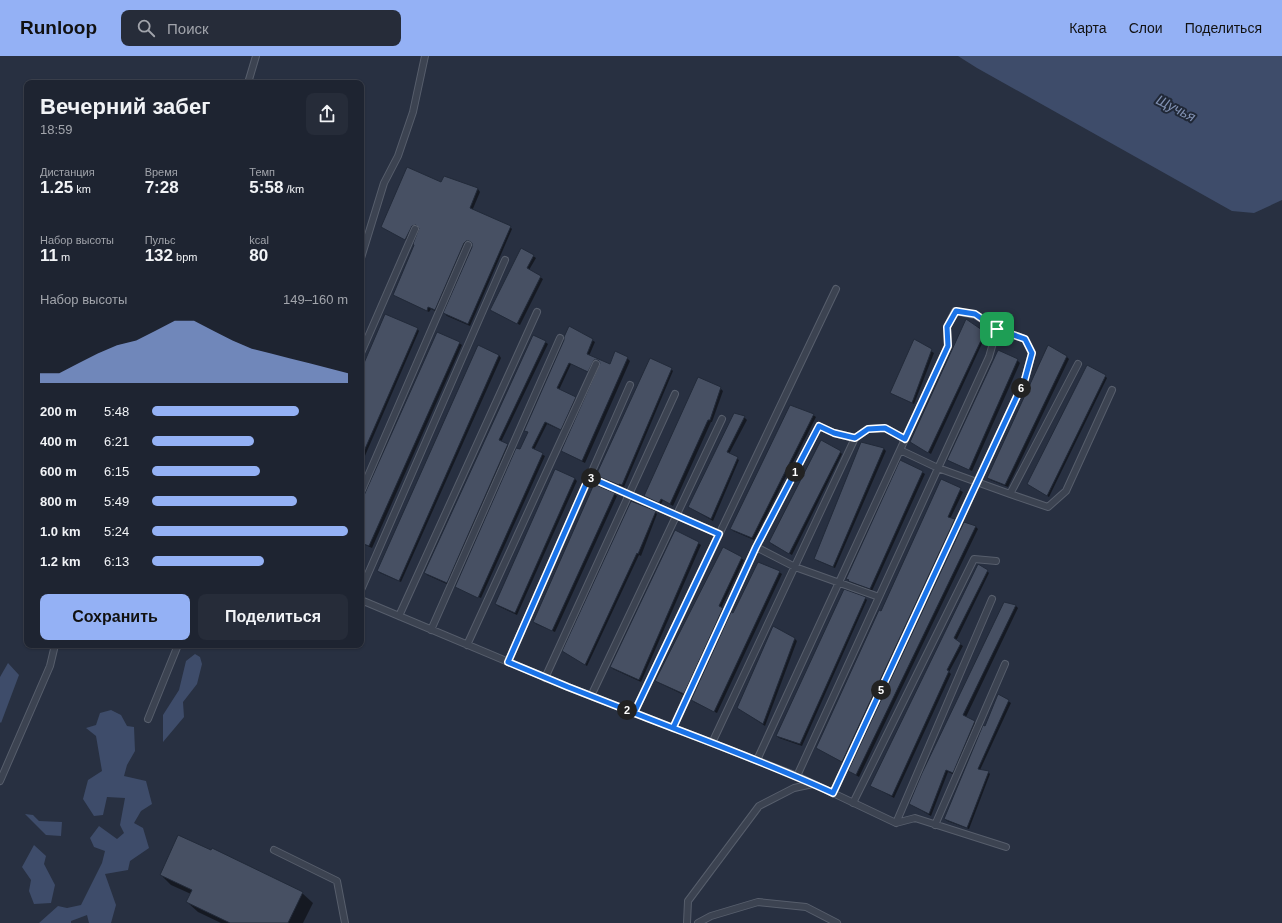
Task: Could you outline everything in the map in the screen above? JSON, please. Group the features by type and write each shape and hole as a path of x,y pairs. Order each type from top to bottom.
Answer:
{"lane":[{"path":"249,80 256,56"},
{"path":"364,248 384,183 398,156 413,112 425,56"},
{"path":"364,346 415,229"},
{"path":"364,485 468,245"},
{"path":"364,583 505,260"},
{"path":"634,713 836,289"},
{"path":"757,760 948,346 947,327 956,311 975,314 997,329 1025,339 1032,353 1025,379 833,793"},
{"path":"399,616 537,312"},
{"path":"797,776 989,357 997,329"},
{"path":"432,630 560,338"},
{"path":"467,645 596,364"},
{"path":"1010,494 1078,364"},
{"path":"508,662 630,385"},
{"path":"900,450 938,468 1048,507 1066,491 1112,390"},
{"path":"545,678 675,394"},
{"path":"591,696 722,419"},
{"path":"673,728 756,547 819,426 834,433 855,438"},
{"path":"712,743 855,438 868,429 885,428 905,439"},
{"path":"589,477 719,534"},
{"path":"756,547 795,567 878,597"},
{"path":"853,803 974,559 996,561"},
{"path":"896,823 992,599"},
{"path":"364,601 545,678 797,776 896,823 915,818 1006,847"},
{"path":"0,781 50,666 54,648"},
{"path":"148,719 177,648"},
{"path":"935,825 1005,664"},
{"path":"688,923 688,901 759,806 794,788 813,784"},
{"path":"274,850 337,881 345,923"},
{"path":"698,923 711,916 758,902 806,907 837,923"}],"water":[{"name":"Щучья","path":"958,56 1282,56 1282,200 1254,213 1232,211"},
{"path":"195,654 200,657 202,664 197,684 183,702 184,717 163,742 163,715 179,690 186,661"},
{"path":"8,663 19,675 1,723 0,677"},
{"path":"111,710 121,715 127,726 134,727 135,751 127,765 124,776 146,781 152,804 141,811 134,823 143,828 149,848 130,861 128,870 105,874 116,905 111,923 89,923 87,915 71,921 71,923 39,923 58,906 67,908 81,905 102,863 105,851 94,847 90,838 99,826 117,839 124,833 120,825 125,798 107,797 103,815 94,816 83,799 88,780 102,771 96,736 86,728 96,725 100,713"},
{"path":"25,814 33,815 39,821 62,822 61,836 46,835"},
{"path":"34,845 46,856 44,864 55,885 51,903 34,904 29,891 31,880 22,867"}],"building":[{"path":"407,167 441,182 444,176 478,188 470,208 511,226 468,324 443,313 472,247 472,243 469,241 464,243 435,310 428,307 427,311 393,295 414,245 413,244 419,228 416,225 412,226 405,240 381,227"},
{"path":"521,248 534,255 527,268 541,276 517,324 490,310"},
{"path":"385,314 418,328 364,451 364,363"},
{"path":"966,319 985,332 928,453 910,442"},
{"path":"569,326 593,339 587,354 610,364 615,351 628,357 582,461 561,451 600,363 598,360 594,360 588,372 569,363 557,388 576,397 561,430 545,422 532,448 543,453 478,598 455,587 516,448 520,449 528,432 524,431"},
{"path":"437,332 460,342 369,546 364,544 364,495"},
{"path":"533,335 546,341 499,440 508,444 447,583 424,573"},
{"path":"914,339 932,349 912,403 890,393"},
{"path":"478,345 499,355 399,581 377,571"},
{"path":"1048,345 1067,356 1005,485 987,478"},
{"path":"998,350 1018,359 969,470 947,460"},
{"path":"650,358 672,368 622,485 619,485 597,476 597,473"},
{"path":"1087,365 1106,375 1047,496 1027,484"},
{"path":"698,377 721,387 710,420 708,420 670,504 661,499 659,503 644,496"},
{"path":"790,405 814,414 752,538 730,529"},
{"path":"734,413 745,416 727,452 738,457 711,519 688,507"},
{"path":"821,440 841,451 789,554 769,542"},
{"path":"861,442 884,448 833,567 814,559"},
{"path":"900,460 923,471 870,589 846,579"},
{"path":"555,469 575,478 515,613 495,604"},
{"path":"941,479 961,488 948,517 955,519 842,762 816,748 879,610 881,611"},
{"path":"594,484 615,493 552,631 533,622"},
{"path":"631,501 656,511 638,554 637,553 585,665 562,651"},
{"path":"964,522 976,526 856,775 848,771"},
{"path":"675,530 699,542 639,680 610,667"},
{"path":"723,547 742,557 719,606 723,608 684,694 655,681"},
{"path":"758,562 780,571 714,712 691,700 731,612 733,613"},
{"path":"978,564 988,570 954,638 961,643 947,670 949,671 892,796 870,786"},
{"path":"844,589 866,597 800,744 776,736"},
{"path":"1004,602 1016,605 963,715 975,721 953,773 946,770 929,814 909,804 922,773"},
{"path":"773,626 795,638 763,724 737,708"},
{"path":"998,694 1009,700 978,769 989,771 967,828 944,819 983,725 985,726"},
{"path":"178,835 211,850 212,848 303,892 288,923 230,923 186,902 192,890 160,875"}],"route":[{"path":"997,329 975,314 956,311 947,327 948,346 905,439 885,428 868,429 855,438 834,433 819,426 756,547 673,728 568,687 508,662 589,477 719,534 634,713 797,776 833,793 1025,379 1032,353 1025,339 997,329"}]}
